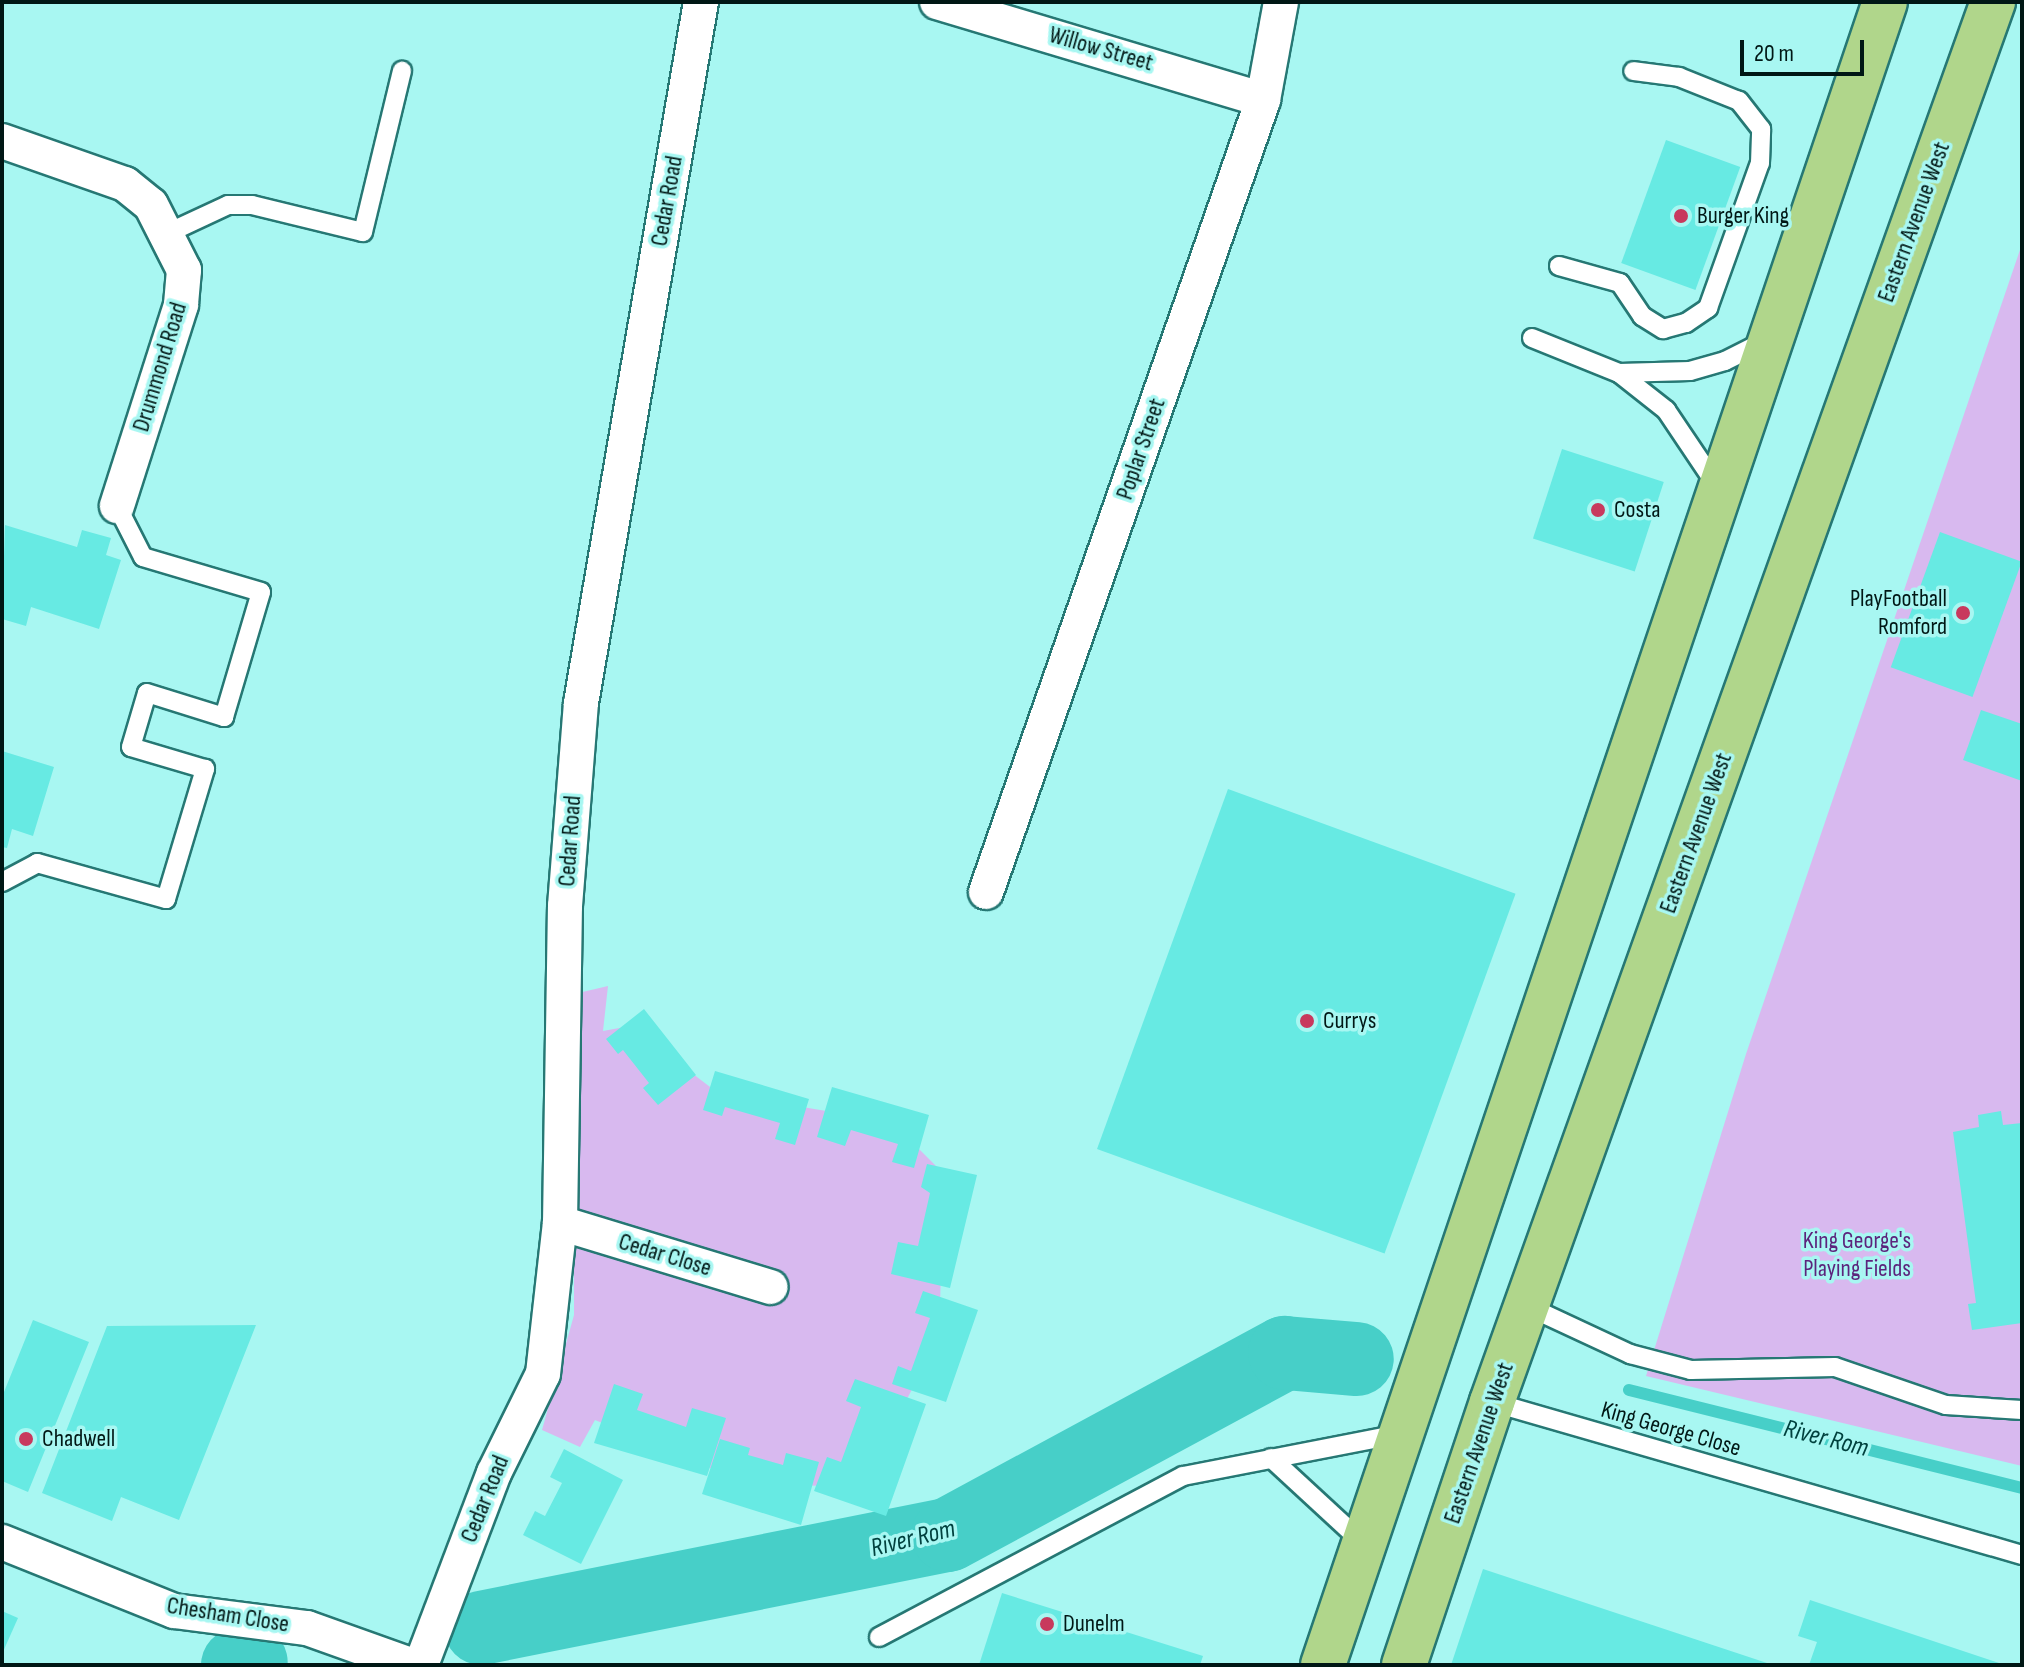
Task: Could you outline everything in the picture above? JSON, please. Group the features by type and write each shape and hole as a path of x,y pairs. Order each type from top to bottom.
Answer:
{"highway":[{"path":"1323,1665 1405,1433 1885,2"},
{"name":"Eastern Avenue West","path":"1404,1665 1492,1402 1993,2"}],"street":[{"name":"Cedar Road","path":"421,1665 494,1473 543,1374 560,1223 565,906 581,703 701,2"},
{"name":"Willow Street","path":"937,2 1263,100"},
{"name":"Poplar Street","path":"986,892 1263,100 1281,2"},
{"name":"Drummond Road","path":"2,141 125,184 151,205 168,233 184,270 181,305 117,506"},
{"name":"Cedar Close","path":"560,1223 770,1287"},
{"name":"Chesham Close","path":"2,1542 174,1611 307,1628 411,1665"}],"lane":[{"path":"168,233 228,205 252,205 363,232 402,71"},
{"path":"1559,266 1620,283 1642,316 1663,329 1686,323 1708,308 1760,163 1761,129 1739,101 1679,77 1633,71"},
{"path":"1619,373 1690,371 1725,361 1772,337"},
{"path":"1532,338 1619,373 1666,410 1720,492"},
{"path":"2,882 37,863 166,899 205,769 131,747 147,693 224,717 261,592 143,557 117,506"},
{"path":"1527,1306 1630,1354 1691,1370 1835,1367 1946,1405 2022,1410"},
{"name":"King George Close","path":"1492,1402 2022,1555"},
{"path":"879,1637 1183,1476 1405,1433"},
{"path":"1271,1458 1365,1545"}],"green space":[{"name":"King George's Playing Fields","path":"2022,244 2022,1466 1646,1376 1746,1054"},
{"path":"608,986 603,1031 630,1026 718,1093 892,1122 944,1174 939,1337 861,1488 744,1482 595,1420 580,1447 542,1430 574,1315 574,994"}],"building":[{"name":"Burger King","path":"1666,140 1740,167 1695,290 1621,263"},
{"name":"Costa","path":"1562,449 1664,482 1635,571 1533,538"},
{"path":"5,525 77,547 82,530 111,538 106,555 121,560 99,629 31,607 26,626 2,619"},
{"path":"1940,532 2022,562 1973,697 1891,667"},
{"path":"1981,710 2022,724 2022,781 1963,760"},
{"path":"2,751 54,767 33,836 12,829 7,848 2,847"},
{"name":"Currys","path":"1228,789 1516,894 1385,1254 1097,1149"},
{"path":"644,1009 696,1075 658,1105 643,1088 649,1083 623,1050 618,1054 606,1039"},
{"path":"715,1071 809,1099 795,1145 775,1139 780,1123 725,1107 722,1116 703,1110"},
{"path":"832,1087 929,1115 914,1168 892,1162 898,1144 851,1130 845,1146 817,1137"},
{"path":"2001,1111 2003,1125 2022,1123 2022,1323 1972,1330 1968,1304 1976,1303 1953,1132 1979,1127 1978,1115"},
{"path":"927,1164 977,1175 950,1288 891,1274 898,1242 918,1246 930,1193 921,1187"},
{"path":"923,1291 978,1310 946,1402 892,1384 898,1366 911,1371 930,1318 915,1313"},
{"name":"Chadwell","path":"33,1320 89,1342 28,1492 2,1481 2,1397"},
{"path":"256,1325 179,1520 121,1497 112,1521 42,1493 107,1326"},
{"path":"855,1379 926,1404 886,1516 814,1491 827,1457 841,1462 861,1407 846,1401"},
{"path":"614,1384 643,1394 637,1410 686,1427 692,1408 726,1418 707,1476 594,1443"},
{"path":"720,1439 750,1448 748,1455 783,1465 786,1453 819,1462 801,1525 702,1494"},
{"path":"564,1449 623,1480 581,1564 523,1535 535,1511 545,1516 562,1483 550,1477"},
{"path":"1483,1569 1770,1664 1770,1665 1451,1665"},
{"name":"Dunelm","path":"1002,1593 1203,1656 1200,1665 979,1665"},
{"path":"1810,1600 2002,1665 1809,1665 1817,1642 1798,1636"},
{"path":"2,1611 18,1618 2,1654"}],"waterway":[{"name":"River Rom","path":"481,1628 948,1535 1285,1353 1357,1359"},
{"name":"River Rom","path":"1629,1390 2022,1488"},
{"name":"River Rom","path":"238,1665 251,1662"}],"place":[{"name":"Burger King","path":"1681,216"},
{"name":"Costa","path":"1598,510"},
{"name":"PlayFootball Romford","path":"1963,613"},
{"name":"Currys","path":"1307,1021"},
{"name":"Chadwell","path":"26,1439"},
{"name":"Dunelm","path":"1047,1624"}]}
